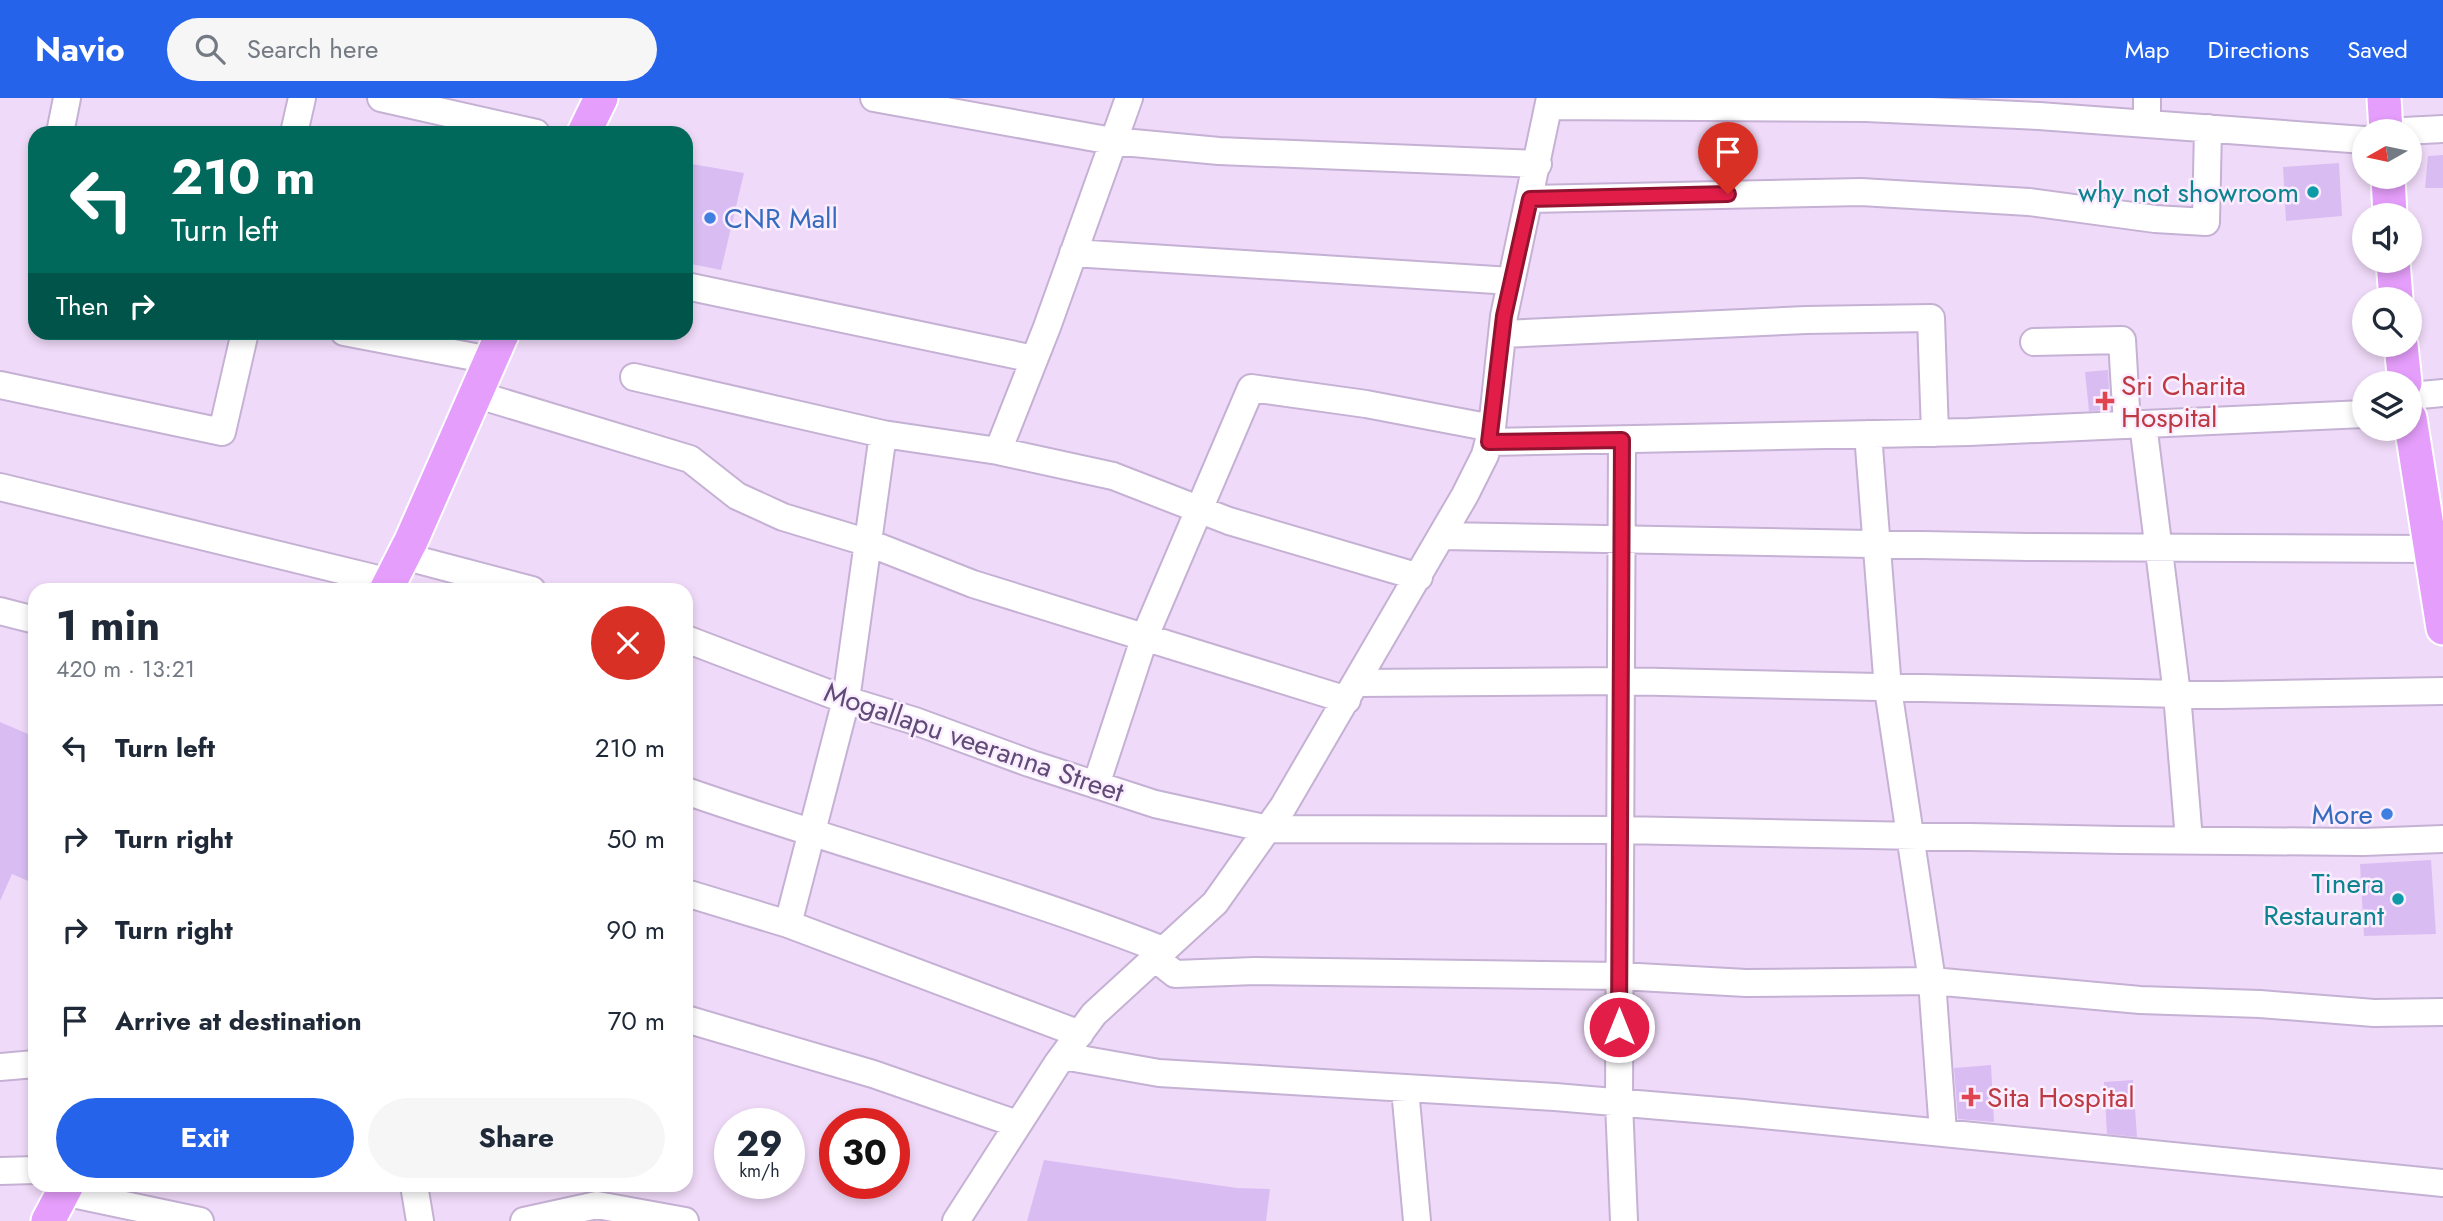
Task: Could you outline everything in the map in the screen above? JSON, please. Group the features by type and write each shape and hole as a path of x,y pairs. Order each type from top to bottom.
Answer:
{"main road":[{"path":"587,126 601,98"},
{"path":"2384,98 2385,119"},
{"path":"393,576 496,346"},
{"path":"2415,441 2434,535 2443,628"},
{"path":"48,1221 63,1192"}],"street":[{"path":"62,126 67,98"},
{"path":"296,126 302,98"},
{"path":"381,98 505,126"},
{"path":"874,98 1112,141 1219,152 1538,164"},
{"path":"998,451 1129,98"},
{"path":"956,1221 1017,1124 1094,1014 1215,902 1268,829 1442,537 1485,455 1490,435 1511,281 1550,102 1858,103 2147,111 2208,128 2352,139"},
{"path":"1530,199 1861,192 2029,202 2155,219 2206,222 2208,128"},
{"path":"2422,131 2443,130"},
{"path":"1073,253 1511,281"},
{"path":"693,287 1034,359"},
{"path":"1502,334 1806,320 1931,318 1935,433"},
{"path":"0,385 222,432 243,340"},
{"path":"431,340 496,346"},
{"path":"2034,342 2122,340 2157,547 2177,694 2189,840"},
{"path":"634,377 883,434 998,451 1113,476 1229,521 1419,577"},
{"path":"1096,785 1145,636 1251,388 1366,404 1490,435 1622,440 1935,433 2352,415"},
{"path":"2422,395 2443,393"},
{"path":"475,394 690,459 737,496 783,517 869,543 973,584 1145,636 1352,692 1621,681 2177,694 2443,691"},
{"path":"788,924 846,700 883,434"},
{"path":"1868,435 1888,689 1932,981 1943,1132"},
{"path":"1622,440 1619,1103 1624,1221"},
{"path":"0,488 393,576 462,583"},
{"path":"1442,537 1876,542 2028,548 2157,547 2434,535"},
{"path":"0,611 28,618"},
{"name":"Mogallapu veeranna Street","path":"693,642 846,700 1096,785 1155,804 1268,829 1620,830 1911,838 2363,842 2443,839"},
{"path":"693,793 811,834 1072,914 1159,954 1175,974 1255,971 1620,976 1746,984 1932,981 2140,1000 2260,1004 2374,1013 2443,1012"},
{"path":"693,895 788,924 1080,1034"},
{"path":"693,1021 873,1074 1017,1124"},
{"path":"1063,1056 1159,1073 1619,1103 1943,1132 2443,1184"},
{"path":"0,1067 28,1065"},
{"path":"1405,1089 1417,1221"},
{"path":"0,1171 28,1170"},
{"path":"81,1192 200,1221"},
{"path":"415,1192 420,1221"},
{"path":"524,1221 597,1205 685,1221"}],"shaded area":[{"path":"0,98 2443,98 2443,1221 0,1221"}],"building":[{"path":"2443,155 2443,188 2425,188 2428,156"},
{"name":"why not showroom","path":"2339,163 2342,216 2286,221 2283,167"},
{"name":"CNR Mall","path":"693,164 744,173 721,270 693,264"},
{"path":"2108,370 2110,410 2089,411 2085,372"},
{"path":"0,722 28,734 28,881 12,874 0,901"},
{"name":"Tinera Restaurant","path":"2431,860 2436,934 2364,936 2360,864"},
{"path":"1991,1065 1994,1122 1958,1119 1954,1068"},
{"path":"2133,1080 2137,1137 2107,1134 2104,1082"},
{"path":"1044,1160 1237,1188 1270,1189 1266,1221 1027,1221"}],"place":[{"name":"why not showroom","path":"2313,192"},
{"name":"CNR Mall","path":"710,218"},
{"name":"Sri Charita Hospital","path":"2105,401"},
{"name":"More","path":"2387,814"},
{"name":"Tinera Restaurant","path":"2398,899"},
{"name":"Sita Hospital","path":"1971,1097"}],"route":[{"path":"1619,1027 1622,440 1489,442 1504,316 1530,199 1728,194"}]}
